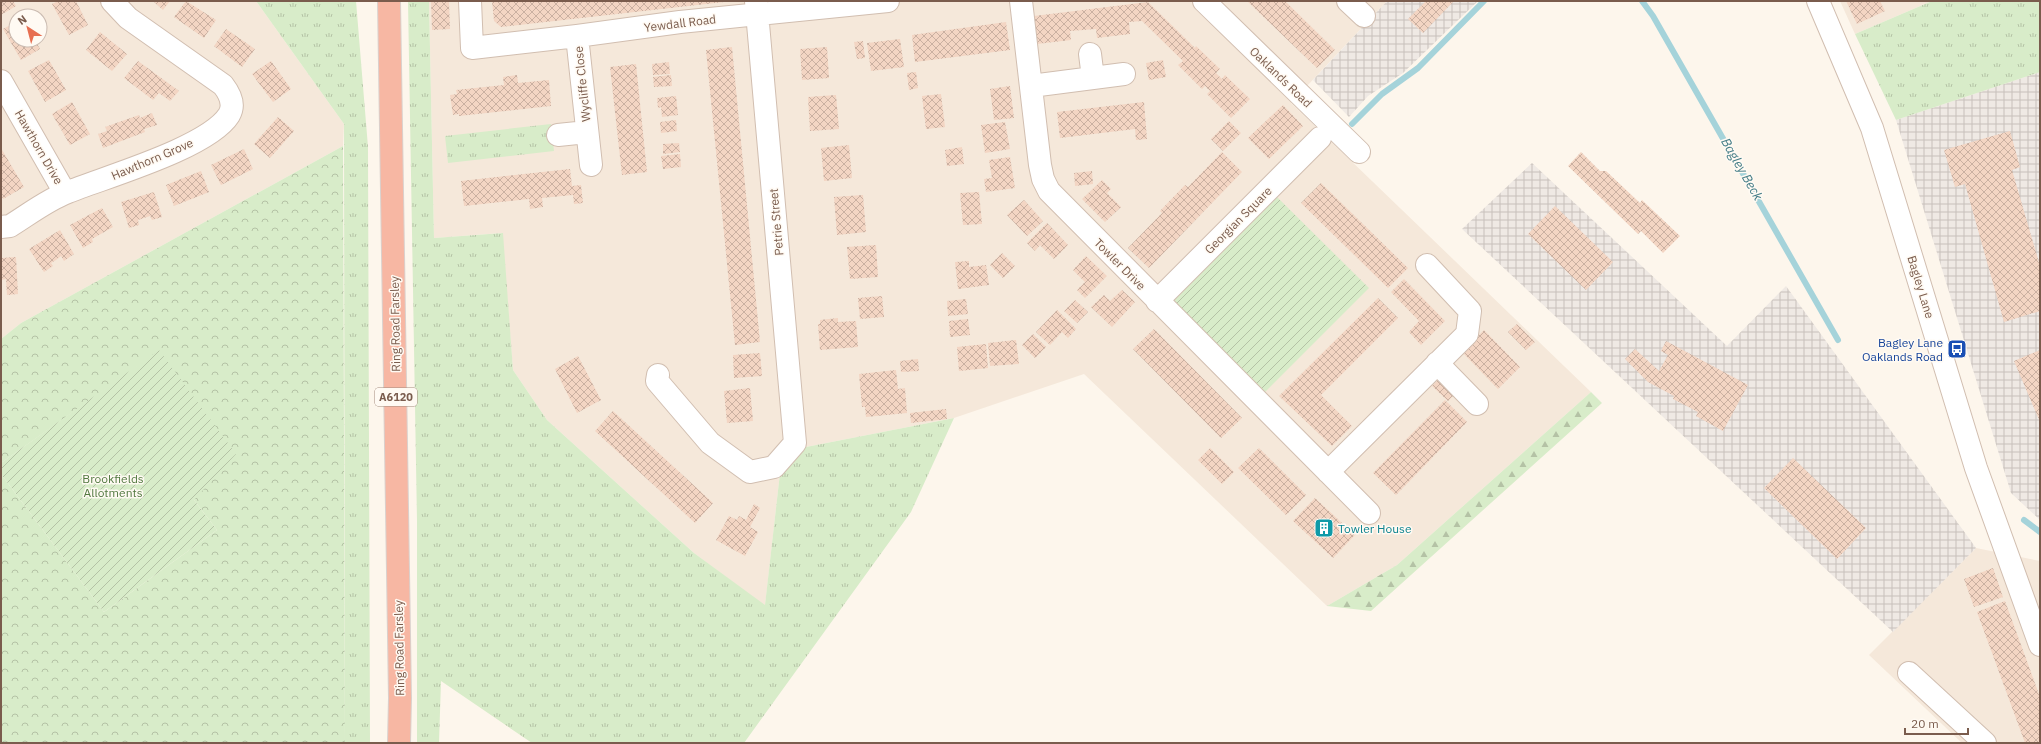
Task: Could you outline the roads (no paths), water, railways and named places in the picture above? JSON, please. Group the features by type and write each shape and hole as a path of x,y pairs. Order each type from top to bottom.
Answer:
{"highway":[{"name":"Ring Road Farsley","path":"389,1 400,698 399,743"}],"street":[{"name":"Hawthorn Grove","path":"1,227 10,226 66,193 171,153 196,141 221,124 229,115 232,105 230,94 223,85 128,18 112,1"},
{"name":"Yewdall Road","path":"470,1 472,48 680,22 756,8 888,1"},
{"name":"Towler Drive","path":"1021,1 1040,165 1043,178 1049,191 1369,513"},
{"name":"Oaklands Road","path":"1204,1 1359,152"},
{"path":"1348,1 1364,16"},
{"name":"Bagley Lane","path":"1818,1 1872,128 1976,468 2040,645"},
{"name":"Petrie Street","path":"658,375 657,381 710,442 750,472 774,468 795,443 756,8"},
{"name":"Wycliffe Close","path":"577,36 591,165"},
{"path":"1090,54 1093,78"},
{"path":"1031,86 1124,74"},
{"name":"Hawthorn Drive","path":"1,81 66,193"},
{"name":"Wycliffe Close","path":"558,135 587,132"},
{"name":"Georgian Square","path":"1157,301 1320,138"},
{"path":"1328,472 1467,334 1470,311 1427,265"},
{"path":"1437,363 1477,404"},
{"path":"1909,673 1985,743"}],"waterway":[{"path":"1352,124 1382,94 1418,68 1484,1"},
{"name":"Bagley Beck","path":"1642,1 1653,16 1838,340"},
{"name":"Bagley Beck","path":"2024,520 2040,532"}],"place":[{"name":"Bagley Lane Oaklands Road","path":"1957,349"},
{"name":"Towler House","path":"1324,528"}],"park label":[{"name":"Brookfields Allotments","path":"113,485"}]}
